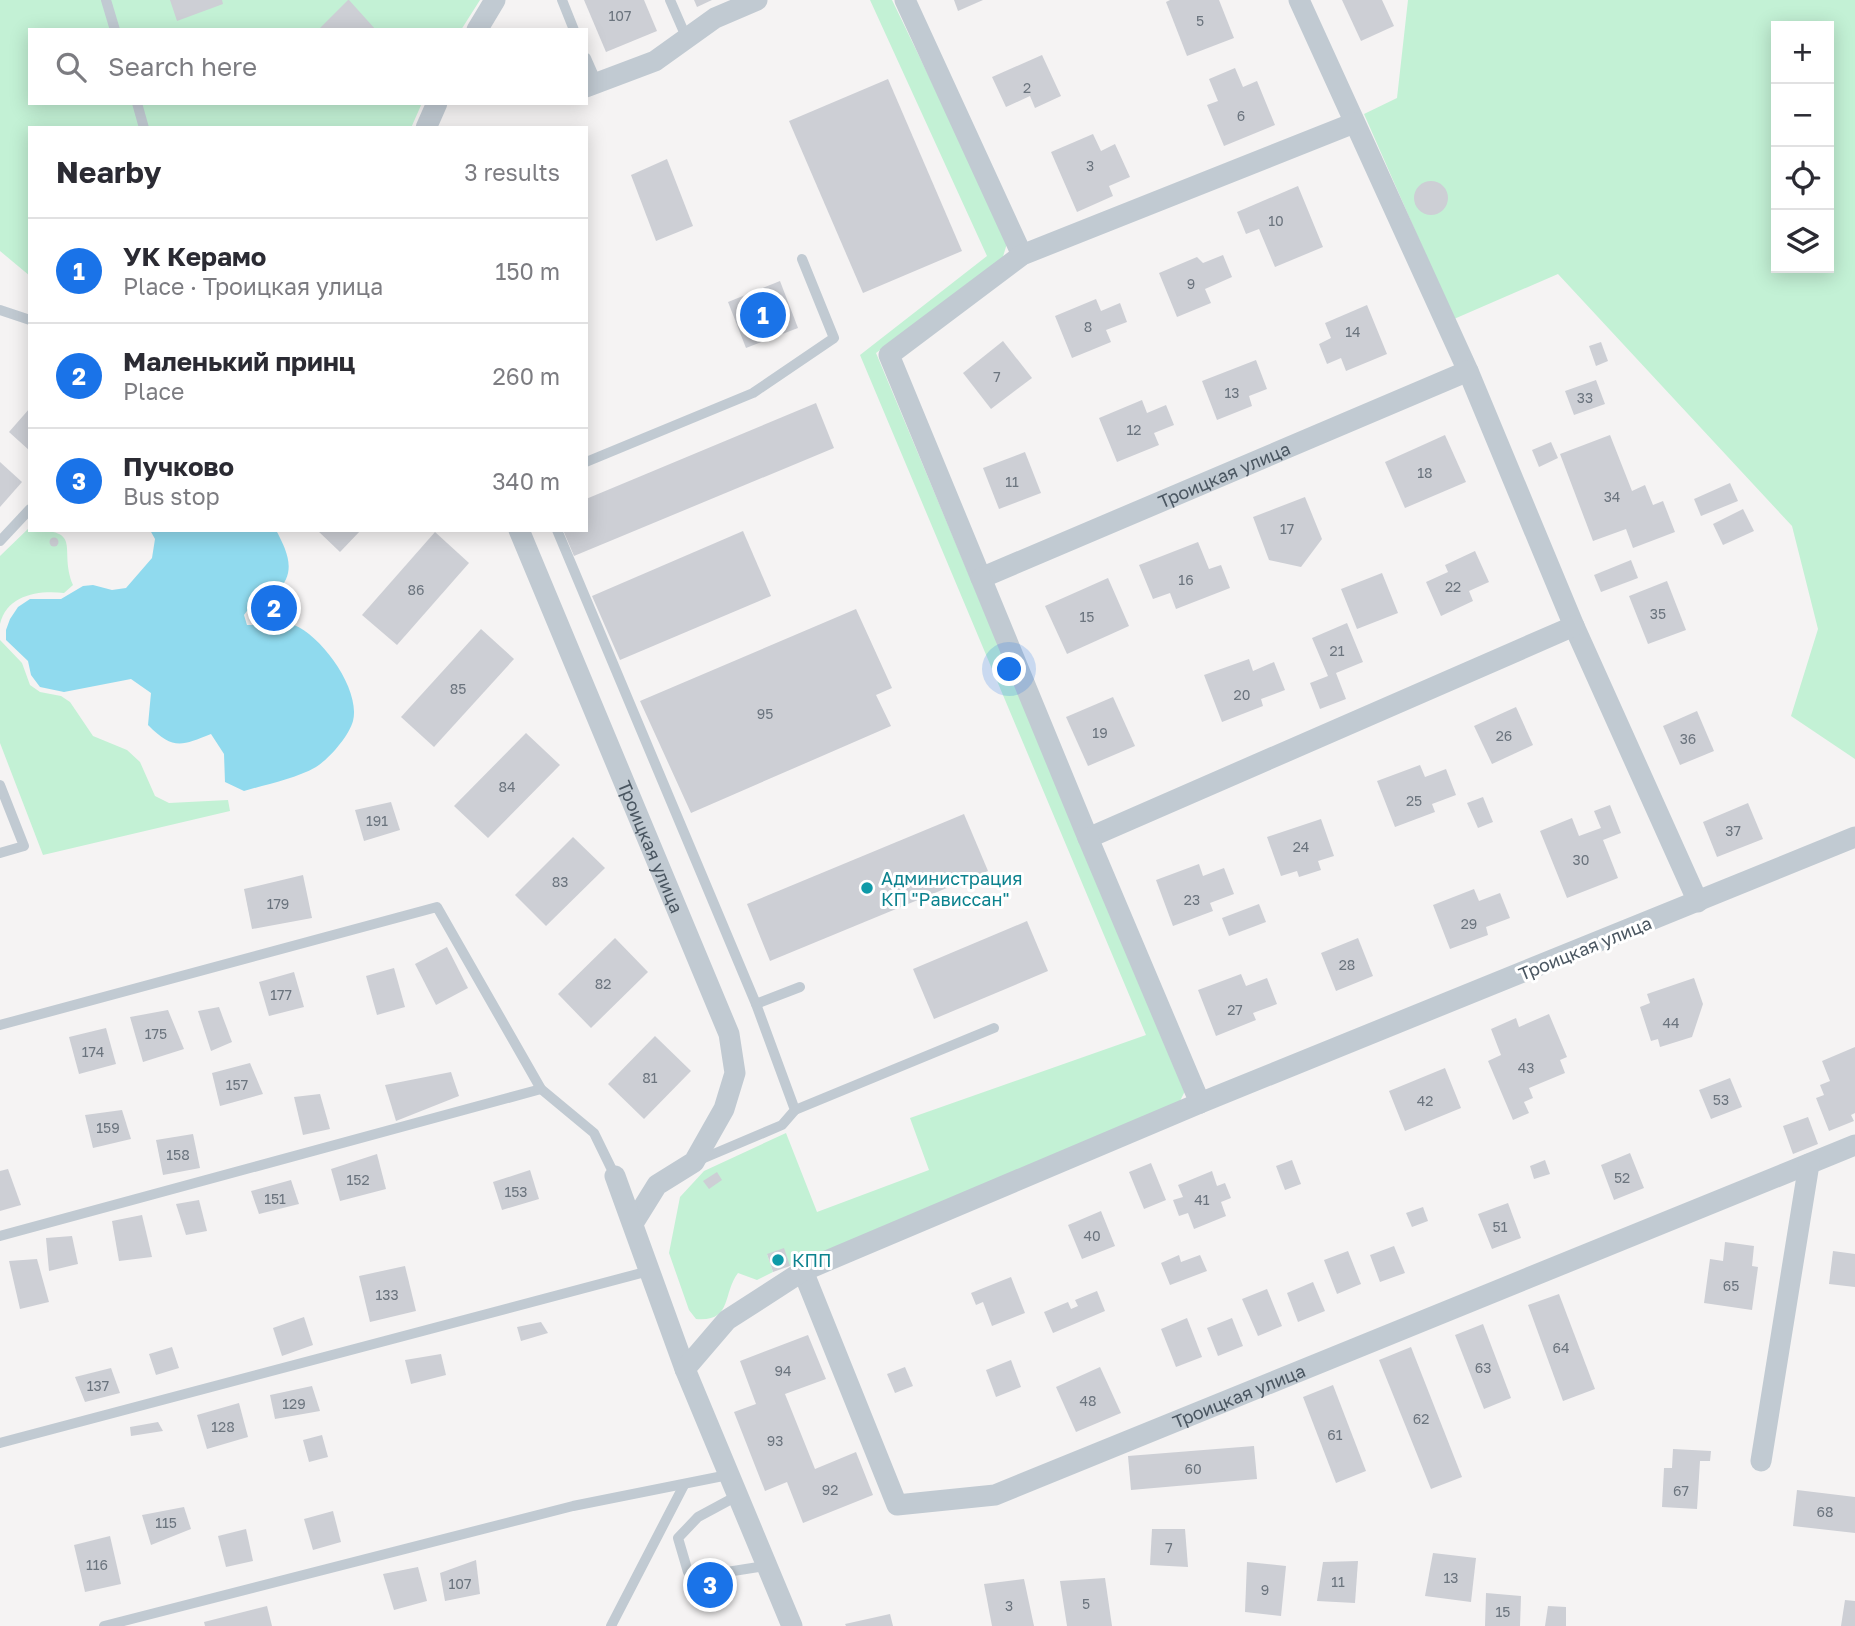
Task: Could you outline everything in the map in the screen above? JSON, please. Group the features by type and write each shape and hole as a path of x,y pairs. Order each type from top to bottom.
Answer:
{"street":[{"path":"478,28 495,0"},
{"path":"592,85 655,61 715,19 757,0"},
{"path":"905,0 1022,256"},
{"path":"1299,0 1468,371 1574,626 1698,902"},
{"path":"427,126 436,105"},
{"path":"1200,1103 889,355 1022,256 1353,123"},
{"name":"Троицкая улица","path":"981,578 1468,371"},
{"name":"Троицкая улица","path":"520,532 729,1034 734,1073 724,1109 694,1163"},
{"path":"1088,838 1574,626"},
{"name":"Троицкая улица","path":"685,1369 727,1320 780,1282 803,1271 1200,1103 1855,837"},
{"name":"Троицкая улица","path":"803,1271 897,1506 995,1495 1855,1145"},
{"path":"634,1222 657,1185 694,1163"},
{"path":"1761,1461 1809,1164"},
{"path":"615,1176 634,1222 685,1369 792,1626"}],"lane":[{"path":"106,0 114,28"},
{"path":"562,0 573,28"},
{"path":"670,0 687,39"},
{"path":"588,67 592,85"},
{"path":"138,105 143,126"},
{"path":"588,461 753,393 834,338 802,259"},
{"path":"0,310 28,319"},
{"path":"0,541 28,511"},
{"path":"558,532 755,1004 795,1110"},
{"path":"0,785 24,846 0,853"},
{"path":"0,1025 437,907 541,1089 594,1133 615,1176"},
{"path":"755,1004 800,988"},
{"path":"694,1163 782,1125 795,1110 994,1028"},
{"path":"0,1236 541,1089"},
{"path":"0,1443 649,1271"},
{"path":"104,1626 573,1506 728,1475"},
{"path":"611,1626 684,1485"},
{"path":"737,1496 698,1517 678,1538 688,1572 708,1575 765,1566"}],"green space":[{"path":"0,0 480,0 462,28 28,28 28,105 421,105 412,126 28,126 28,274 0,251"},
{"path":"870,0 892,0 1008,240 1002,260 876,353 1185,1091 1179,1103 790,1266 767,1254 773,1272 757,1280 738,1273 721,1311 708,1319 696,1319 689,1310 669,1253 680,1197 704,1171 786,1133 817,1212 929,1170 910,1118 1146,1035 860,355 987,256"},
{"path":"1408,0 1855,0 1855,759 1791,716 1818,629 1792,526 1558,274 1454,319 1364,114 1397,98"},
{"path":"28,529 28,532 58,533 67,544 73,585 64,593 44,592 25,596 9,606 0,624 0,556"},
{"path":"0,640 22,663 30,685 40,692 61,696 70,702 93,736 127,750 140,762 155,796 169,803 228,800 230,811 43,855 0,743"}],"water":[{"path":"151,532 277,532 287,554 287,577 276,592 251,607 244,615 247,625 282,622 305,631 337,666 351,694 354,708 351,727 343,740 316,767 281,781 244,791 225,782 224,754 211,734 184,743 171,742 148,725 151,693 131,679 64,692 40,687 31,675 28,661 6,640 10,619 18,607 30,599 61,599 83,586 93,585 112,590 126,588 152,558 155,539"}],"building":[{"path":"170,0 222,0 223,4 177,21"},
{"path":"348,0 374,28 320,28"},
{"path":"584,0 644,0 657,31 606,52"},
{"path":"694,0 712,0 697,7"},
{"path":"954,0 983,0 958,11"},
{"path":"1219,0 1234,38 1187,56 1166,2"},
{"path":"1342,0 1382,0 1394,26 1361,41"},
{"path":"1042,55 1061,96 1035,108 1030,96 1006,107 992,77"},
{"path":"1235,68 1243,87 1257,81 1275,125 1224,146 1207,105 1218,101 1209,79"},
{"path":"888,79 962,251 863,293 789,121"},
{"path":"1093,134 1101,151 1115,144 1130,177 1109,186 1113,196 1077,212 1051,152"},
{"path":"667,159 693,226 656,241 631,175"},
{"path":"1431,181 1443,186 1448,198 1443,210 1431,215 1419,210 1414,198 1419,186"},
{"path":"1298,186 1323,247 1275,267 1259,229 1246,234 1237,212"},
{"path":"1223,255 1232,277 1205,289 1211,303 1177,317 1159,273 1197,257 1203,263"},
{"path":"780,281 798,328 746,348 728,302"},
{"path":"1096,299 1101,311 1120,303 1127,322 1106,330 1111,342 1072,358 1055,316"},
{"path":"1367,305 1387,354 1346,371 1341,358 1327,364 1319,344 1331,338 1325,323"},
{"path":"1003,341 1032,378 991,409 963,373"},
{"path":"1601,342 1608,361 1596,366 1589,346"},
{"path":"1256,360 1267,389 1249,396 1252,406 1217,420 1202,381"},
{"path":"1596,380 1605,404 1574,415 1565,391"},
{"path":"1142,400 1147,413 1166,405 1174,425 1154,433 1159,445 1117,462 1099,418"},
{"path":"816,403 834,448 574,556 564,532 588,532 588,498"},
{"path":"28,410 28,449 9,432"},
{"path":"1445,435 1466,482 1405,508 1385,462"},
{"path":"1610,435 1632,491 1645,485 1653,505 1663,501 1675,532 1633,548 1626,529 1593,541 1560,454"},
{"path":"1551,442 1558,458 1539,467 1532,450"},
{"path":"1025,452 1041,493 999,509 983,468"},
{"path":"0,462 22,482 0,507"},
{"path":"1730,483 1738,501 1701,516 1694,499"},
{"path":"1305,497 1322,539 1301,567 1269,560 1253,517"},
{"path":"1743,509 1754,531 1723,545 1713,524"},
{"path":"743,531 771,596 620,660 592,596"},
{"path":"319,532 359,532 340,552"},
{"path":"435,532 469,563 397,645 362,615"},
{"path":"54,537 59,542 54,547 49,542"},
{"path":"1198,542 1209,569 1221,565 1230,588 1176,609 1170,593 1153,599 1139,565"},
{"path":"1475,551 1489,582 1469,591 1473,601 1441,616 1426,582 1448,572 1445,565"},
{"path":"1631,560 1638,578 1601,592 1594,575"},
{"path":"1382,573 1398,613 1357,629 1341,589"},
{"path":"1108,578 1129,626 1067,654 1045,606"},
{"path":"1667,581 1686,630 1648,644 1629,596"},
{"path":"856,609 892,688 876,695 891,726 691,813 640,701"},
{"path":"1347,623 1363,662 1336,673 1346,699 1320,709 1310,683 1328,676 1312,638"},
{"path":"481,629 514,659 434,747 401,717"},
{"path":"1249,659 1253,671 1274,662 1285,690 1261,699 1263,706 1222,722 1204,675"},
{"path":"1113,697 1135,746 1088,766 1066,717"},
{"path":"1516,707 1533,745 1492,764 1474,726"},
{"path":"1697,711 1714,751 1680,765 1663,726"},
{"path":"526,733 560,765 488,838 454,806"},
{"path":"1420,765 1425,777 1446,769 1456,795 1432,804 1435,812 1395,827 1377,781"},
{"path":"1483,797 1493,822 1478,828 1467,803"},
{"path":"391,802 400,830 364,841 355,810"},
{"path":"1748,803 1763,839 1717,857 1703,822"},
{"path":"1610,805 1621,833 1603,840 1618,878 1567,898 1540,831 1572,818 1579,836 1601,828 1594,811"},
{"name":"Администрация КП \"Рависсан\"","path":"964,814 988,871 770,961 747,904"},
{"path":"1321,819 1334,856 1318,861 1321,870 1299,877 1297,871 1281,876 1267,837"},
{"path":"573,837 605,868 546,926 515,895"},
{"path":"1199,864 1203,876 1224,868 1234,894 1210,903 1213,911 1173,926 1156,880"},
{"path":"303,875 312,918 252,929 244,889"},
{"path":"1474,889 1479,901 1500,893 1510,918 1486,927 1488,935 1450,949 1433,905"},
{"path":"1259,904 1266,922 1229,936 1222,918"},
{"path":"1027,921 1048,971 934,1019 913,969"},
{"path":"615,938 648,972 591,1028 558,994"},
{"path":"1358,938 1373,976 1336,991 1321,953"},
{"path":"447,947 468,988 436,1005 415,964"},
{"path":"394,968 405,1007 377,1015 366,976"},
{"path":"294,972 304,1007 269,1016 259,982"},
{"path":"1241,974 1246,986 1267,978 1277,1004 1253,1013 1256,1020 1216,1036 1198,990"},
{"path":"1694,978 1703,1004 1692,1037 1660,1047 1658,1039 1651,1041 1640,1007 1650,1003 1647,994"},
{"path":"219,1007 232,1042 211,1051 198,1011"},
{"path":"168,1010 184,1049 143,1062 130,1017"},
{"path":"1549,1014 1567,1057 1560,1060 1565,1073 1529,1088 1533,1098 1524,1102 1529,1113 1513,1120 1488,1061 1501,1055 1491,1029 1516,1018 1519,1027"},
{"path":"106,1028 116,1064 79,1074 69,1037"},
{"path":"655,1036 691,1071 644,1119 608,1084"},
{"path":"1855,1047 1855,1113 1851,1115 1854,1121 1829,1131 1816,1098 1824,1095 1820,1085 1830,1081 1822,1061"},
{"path":"250,1063 263,1094 220,1106 212,1073"},
{"path":"1445,1068 1461,1108 1405,1131 1389,1091"},
{"path":"451,1072 459,1096 396,1121 385,1085"},
{"path":"1730,1078 1742,1107 1711,1119 1699,1090"},
{"path":"320,1094 330,1129 303,1135 294,1097"},
{"path":"122,1110 131,1139 93,1148 85,1115"},
{"path":"1808,1117 1818,1144 1793,1154 1783,1126"},
{"path":"193,1134 200,1168 163,1175 156,1140"},
{"path":"1630,1153 1644,1188 1614,1200 1601,1165"},
{"path":"377,1154 386,1189 340,1201 331,1169"},
{"path":"1292,1160 1301,1184 1285,1190 1276,1166"},
{"path":"1545,1160 1550,1174 1534,1179 1530,1166"},
{"path":"1151,1163 1166,1200 1144,1209 1129,1172"},
{"path":"8,1169 21,1205 0,1211 0,1171"},
{"path":"530,1170 539,1199 502,1210 493,1182"},
{"path":"1212,1171 1217,1186 1225,1183 1231,1198 1221,1202 1226,1216 1194,1229 1188,1213 1179,1216 1173,1200 1183,1197 1178,1185"},
{"path":"717,1172 722,1180 709,1189 703,1181"},
{"path":"291,1180 299,1204 259,1214 251,1191"},
{"path":"199,1200 207,1231 186,1235 176,1204"},
{"path":"1508,1203 1521,1238 1492,1249 1478,1214"},
{"path":"1423,1207 1428,1221 1412,1227 1406,1213"},
{"path":"1101,1211 1115,1246 1082,1259 1068,1225"},
{"path":"142,1215 152,1257 119,1261 112,1221"},
{"path":"72,1236 78,1264 49,1271 46,1238"},
{"path":"1725,1242 1754,1246 1752,1266 1758,1267 1752,1310 1704,1303 1710,1259 1723,1261"},
{"path":"1394,1246 1405,1273 1380,1282 1370,1255"},
{"name":"КПП","path":"784,1248 790,1266 773,1272 767,1254"},
{"path":"1348,1251 1361,1284 1337,1294 1324,1260"},
{"path":"1833,1251 1855,1254 1855,1287 1829,1284"},
{"path":"1179,1255 1181,1262 1200,1255 1207,1271 1170,1285 1161,1263"},
{"path":"37,1259 49,1302 20,1309 9,1261"},
{"path":"405,1266 416,1311 370,1322 359,1276"},
{"path":"1011,1277 1025,1313 992,1326 983,1302 976,1305 971,1293"},
{"path":"1313,1282 1325,1311 1298,1322 1287,1293"},
{"path":"1267,1289 1282,1326 1258,1336 1242,1299"},
{"path":"1097,1291 1105,1311 1053,1333 1044,1312 1068,1302 1071,1309 1078,1306 1075,1300"},
{"path":"1559,1294 1595,1389 1563,1401 1528,1305"},
{"path":"304,1317 313,1345 282,1356 273,1328"},
{"path":"1187,1318 1202,1357 1176,1367 1161,1329"},
{"path":"1232,1318 1243,1346 1218,1356 1207,1328"},
{"path":"541,1322 548,1333 521,1341 517,1327"},
{"path":"1483,1324 1511,1398 1484,1409 1455,1335"},
{"path":"808,1335 826,1379 785,1394 815,1469 856,1452 873,1495 803,1523 787,1482 765,1491 734,1412 756,1404 740,1361"},
{"path":"172,1347 179,1368 156,1375 149,1354"},
{"path":"1411,1347 1462,1477 1431,1489 1379,1360"},
{"path":"441,1354 446,1375 411,1384 405,1360"},
{"path":"1011,1360 1021,1387 996,1397 986,1370"},
{"path":"905,1367 913,1386 895,1393 887,1374"},
{"path":"1100,1367 1121,1413 1076,1432 1056,1387"},
{"path":"111,1368 120,1393 85,1402 75,1377"},
{"path":"1333,1385 1366,1471 1336,1483 1303,1397"},
{"path":"312,1386 320,1411 275,1419 270,1395"},
{"path":"239,1403 248,1437 207,1449 197,1415"},
{"path":"158,1422 163,1431 131,1436 130,1427"},
{"path":"322,1435 328,1457 309,1462 303,1440"},
{"path":"1254,1446 1257,1479 1131,1490 1128,1456"},
{"path":"1673,1449 1711,1451 1710,1461 1700,1461 1697,1509 1662,1507 1664,1468 1672,1468"},
{"path":"1797,1490 1855,1497 1855,1533 1793,1526"},
{"path":"184,1507 191,1529 151,1545 142,1515"},
{"path":"333,1511 341,1542 313,1550 304,1519"},
{"path":"246,1529 253,1561 226,1567 218,1536"},
{"path":"1152,1529 1185,1529 1188,1567 1150,1565"},
{"path":"110,1536 121,1584 85,1592 74,1545"},
{"path":"1433,1553 1476,1558 1471,1602 1425,1596"},
{"path":"476,1560 480,1594 445,1601 440,1573"},
{"path":"1358,1561 1355,1603 1317,1601 1323,1562"},
{"path":"1247,1562 1286,1566 1281,1616 1245,1612"},
{"path":"418,1567 427,1601 394,1610 383,1574"},
{"path":"1105,1578 1112,1626 1067,1626 1060,1581"},
{"path":"1024,1579 1034,1626 992,1626 984,1584"},
{"path":"1486,1593 1521,1596 1520,1626 1485,1626"},
{"path":"1845,1600 1855,1601 1855,1626 1841,1626"},
{"path":"267,1606 272,1626 205,1626 204,1622"},
{"path":"1548,1606 1566,1607 1566,1626 1545,1626"},
{"path":"890,1614 893,1626 845,1624"}],"place":[{"name":"УК Керамо","path":"763,315"},
{"name":"Маленький принц","path":"274,608"},
{"name":"Администрация КП \"Рависсан\"","path":"867,888"},
{"name":"КПП","path":"778,1260"},
{"name":"Пучково","path":"710,1585"}]}
